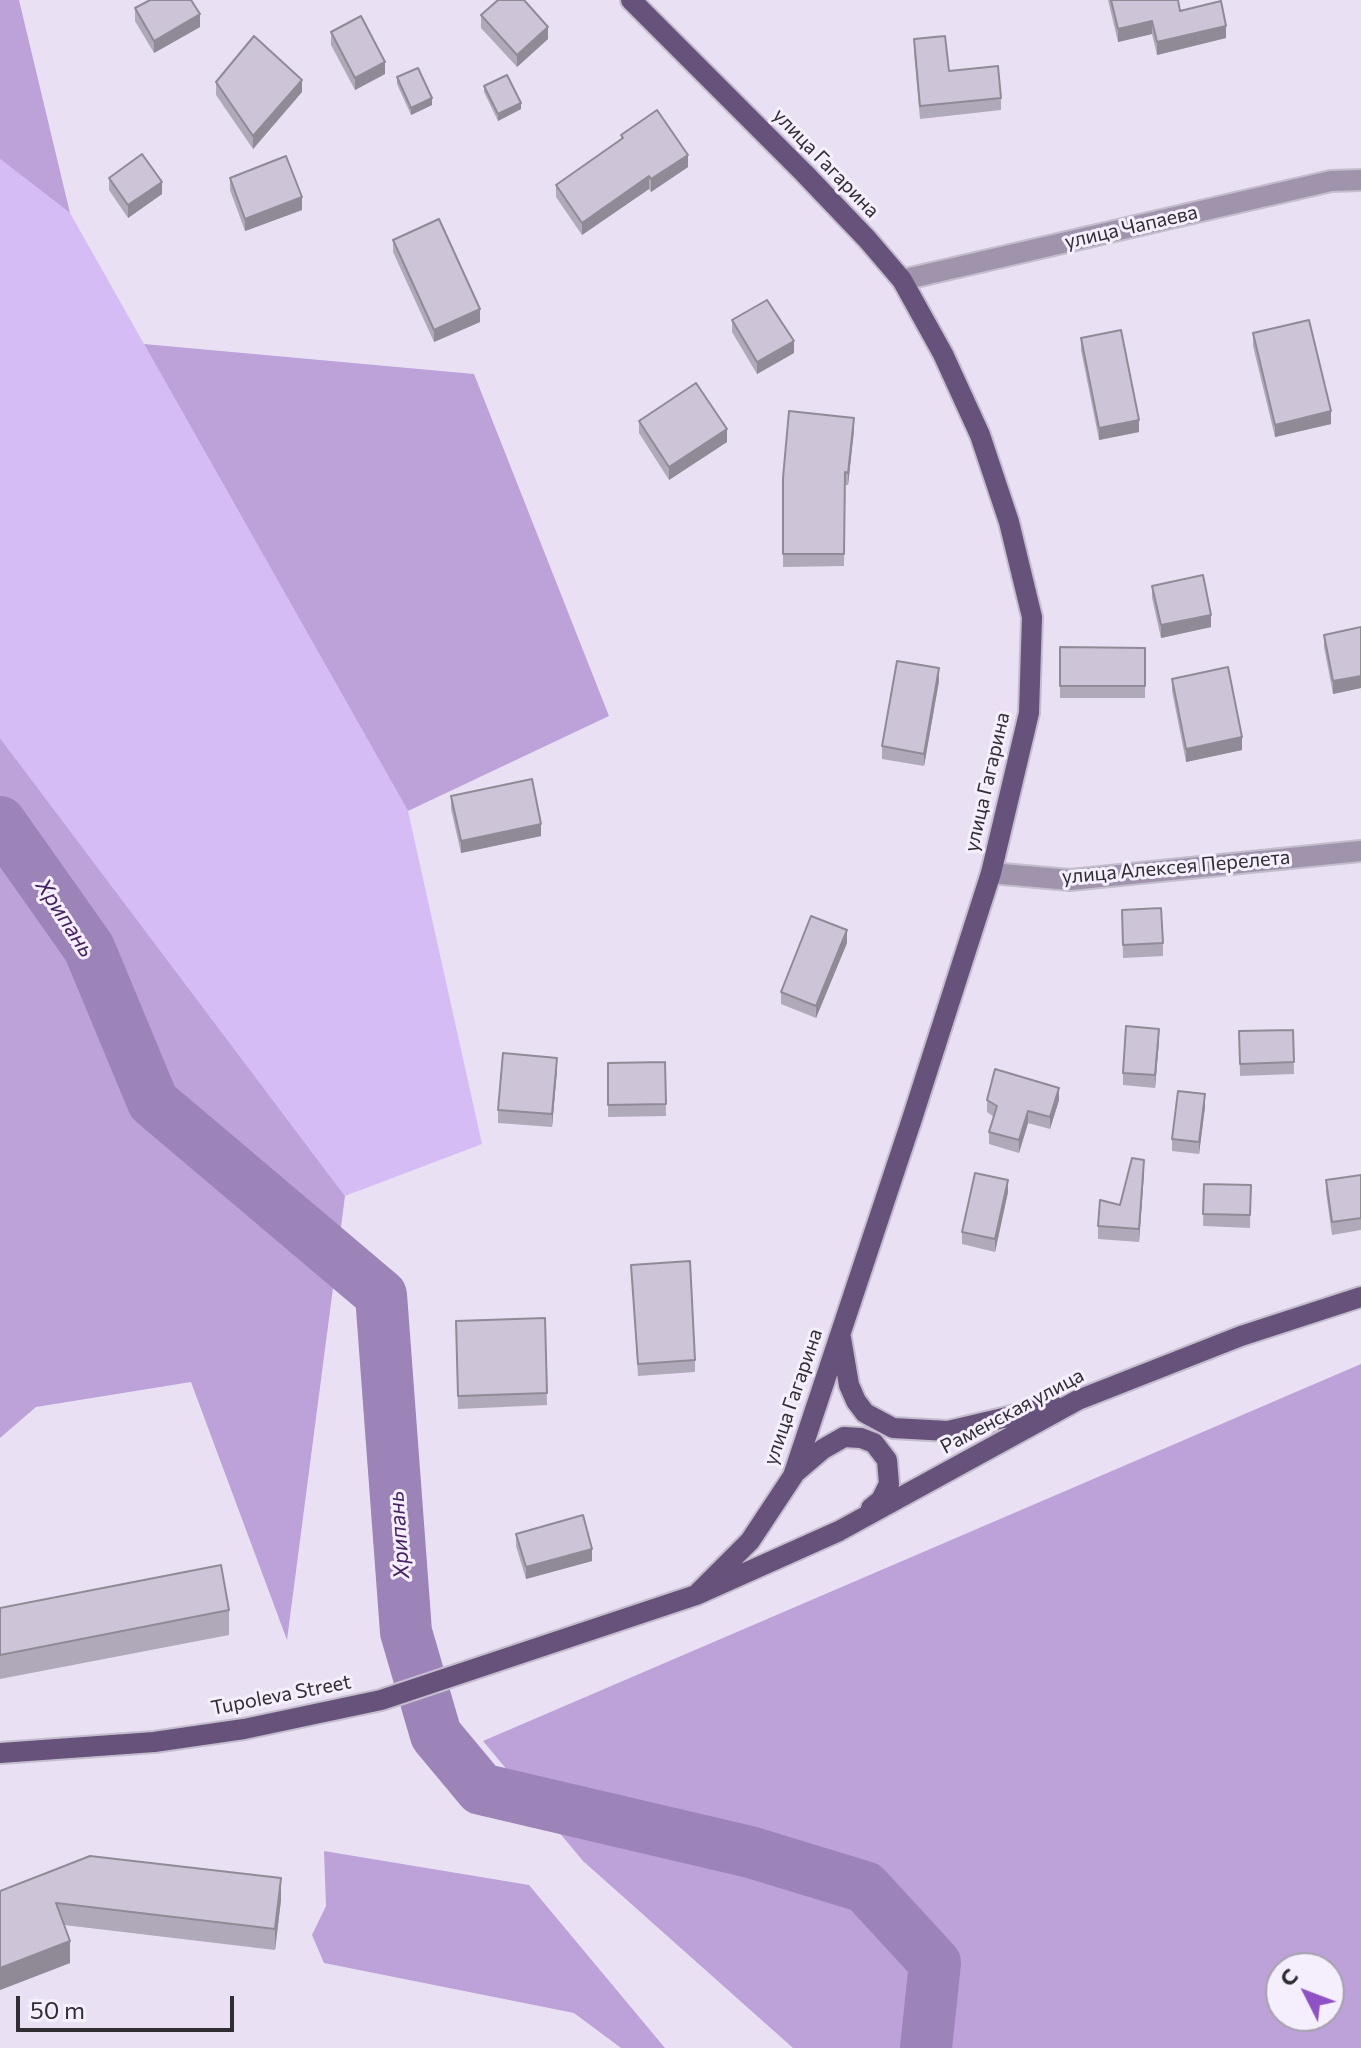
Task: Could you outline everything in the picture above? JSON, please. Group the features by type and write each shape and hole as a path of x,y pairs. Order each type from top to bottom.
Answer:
{"main road":[{"name":"улица Гагарина","path":"631,0 804,173 902,280 943,354 980,435 1009,522 1032,617 1029,713 991,873 793,1476 750,1541 696,1595"},
{"name":"Раменская улица","path":"598,1628 696,1595 839,1531 1078,1400 1241,1336 1361,1297"},
{"path":"840,1334 849,1385 856,1401 865,1413 893,1428 948,1431 1078,1400"},
{"path":"793,1476 823,1449 844,1437 874,1443 887,1460 889,1484 881,1500 839,1531"},
{"name":"Tupoleva Street","path":"0,1753 154,1742 244,1729 381,1700 598,1628"}],"street":[{"name":"улица Чапаева","path":"902,280 1331,181 1361,180"},
{"name":"улица Алексея Перелета","path":"991,873 1070,880 1361,851"}],"shaded area":[{"path":"0,0 19,0 70,213 0,159"},
{"path":"0,159 70,213 408,811 482,1144 345,1196 0,738"},
{"path":"144,344 474,374 609,716 408,811"},
{"path":"0,738 345,1196 287,1640 191,1382 36,1407 0,1438"},
{"path":"1361,1364 1361,2048 793,2048 583,1861 483,1741"},
{"path":"324,1851 529,1885 665,2048 621,2048 574,2013 324,1963 312,1935 326,1906"}],"building":[{"path":"150,0 191,0 200,14 154,41 135,8"},
{"path":"498,0 524,0 548,27 517,55 481,15"},
{"path":"1111,0 1178,0 1180,11 1221,1 1226,26 1157,42 1152,21 1118,29"},
{"path":"361,16 385,62 355,78 331,32"},
{"path":"254,36 302,80 253,136 216,82"},
{"path":"945,36 949,71 998,66 1001,98 920,106 914,39"},
{"path":"418,68 432,98 411,108 397,77"},
{"path":"507,75 521,103 498,114 484,86"},
{"path":"657,110 688,155 651,179 649,176 582,223 556,185"},
{"path":"142,154 162,182 128,205 109,178"},
{"path":"286,156 302,197 245,219 230,178"},
{"path":"439,219 480,309 434,330 393,240"},
{"path":"767,300 794,341 757,362 732,320"},
{"path":"1309,320 1331,411 1275,425 1253,333"},
{"path":"1121,330 1139,420 1099,428 1081,338"},
{"path":"696,383 727,429 669,467 639,421"},
{"path":"789,411 854,418 848,473 845,472 844,554 783,554 783,478"},
{"path":"1203,575 1211,615 1161,625 1152,586"},
{"path":"1361,627 1361,676 1333,681 1324,635"},
{"path":"1060,647 1145,648 1145,686 1060,686"},
{"path":"897,661 939,668 924,754 882,746"},
{"path":"1228,667 1242,737 1186,749 1172,679"},
{"path":"532,779 541,824 461,841 451,796"},
{"path":"1161,908 1163,943 1123,945 1122,910"},
{"path":"811,916 847,930 816,1006 781,992"},
{"path":"1126,1026 1159,1029 1155,1075 1123,1073"},
{"path":"1293,1030 1294,1062 1240,1064 1239,1031"},
{"path":"503,1053 557,1058 552,1114 498,1110"},
{"path":"665,1062 666,1104 608,1105 608,1063"},
{"path":"995,1069 1059,1088 1050,1117 1028,1111 1019,1140 989,1132 997,1106 987,1100"},
{"path":"1178,1091 1205,1094 1199,1142 1172,1139"},
{"path":"1132,1158 1144,1160 1139,1229 1098,1226 1100,1200 1120,1205"},
{"path":"975,1173 1008,1180 995,1239 962,1232"},
{"path":"1361,1175 1361,1218 1332,1222 1326,1180"},
{"path":"1204,1184 1251,1185 1250,1215 1203,1214"},
{"path":"690,1261 695,1360 638,1364 631,1265"},
{"path":"545,1318 547,1393 458,1396 456,1321"},
{"path":"583,1515 592,1549 526,1567 516,1534"},
{"path":"221,1565 229,1610 0,1655 0,1608"},
{"path":"90,1856 281,1878 275,1929 56,1903 70,1941 0,1968 0,1891"}],"waterway":[{"name":"Хрипань","path":"0,822 89,948 153,1102 381,1295 406,1632 436,1735 481,1789 750,1852 865,1887 935,1963 926,2048"}]}
